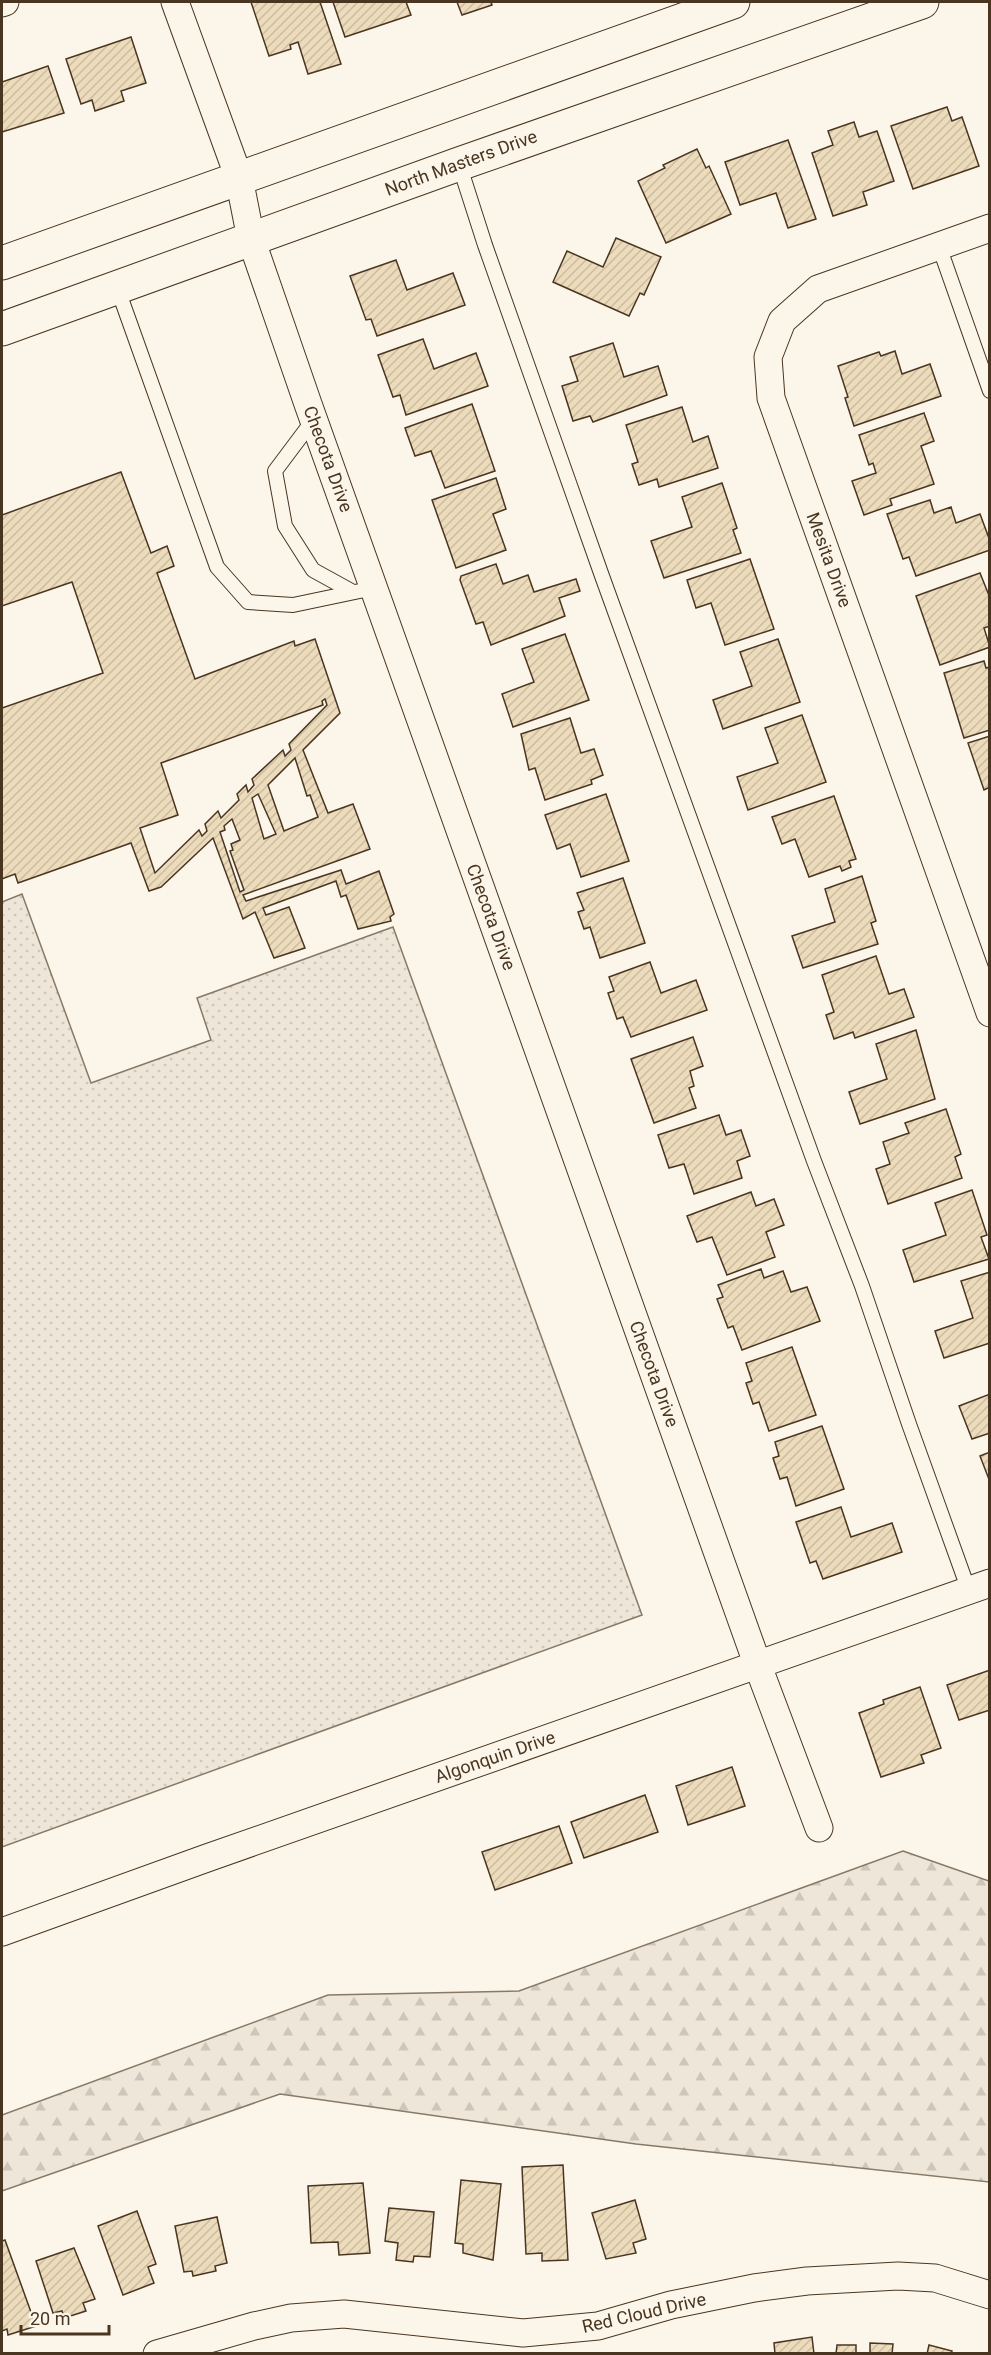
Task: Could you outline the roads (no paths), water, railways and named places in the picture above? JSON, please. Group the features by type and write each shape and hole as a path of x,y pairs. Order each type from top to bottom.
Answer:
{"main road":[{"path":"2,263 733,2"},
{"name":"North Masters Drive","path":"2,329 459,164 922,2"}],"street":[{"name":"Checota Drive","path":"176,2 238,178 251,239 314,419 364,590 819,1828"},
{"name":"Mesita Drive","path":"990,228 818,289 782,321 768,357 771,398 990,1013"},
{"name":"Algonquin Drive","path":"2,1932 979,1587"},
{"name":"Red Cloud Drive","path":"157,2354 254,2326 291,2318 344,2314 523,2333 598,2326 671,2305 754,2288 807,2281 898,2276 935,2278 990,2295"}],"lane":[{"path":"459,164 485,245 602,576 742,956 814,1161 862,1286 909,1424 979,1587"},
{"path":"939,246 990,391"},
{"path":"117,287 217,567 248,602 292,605 364,590"},
{"path":"314,419 275,471 285,526 313,570 364,590"}]}
